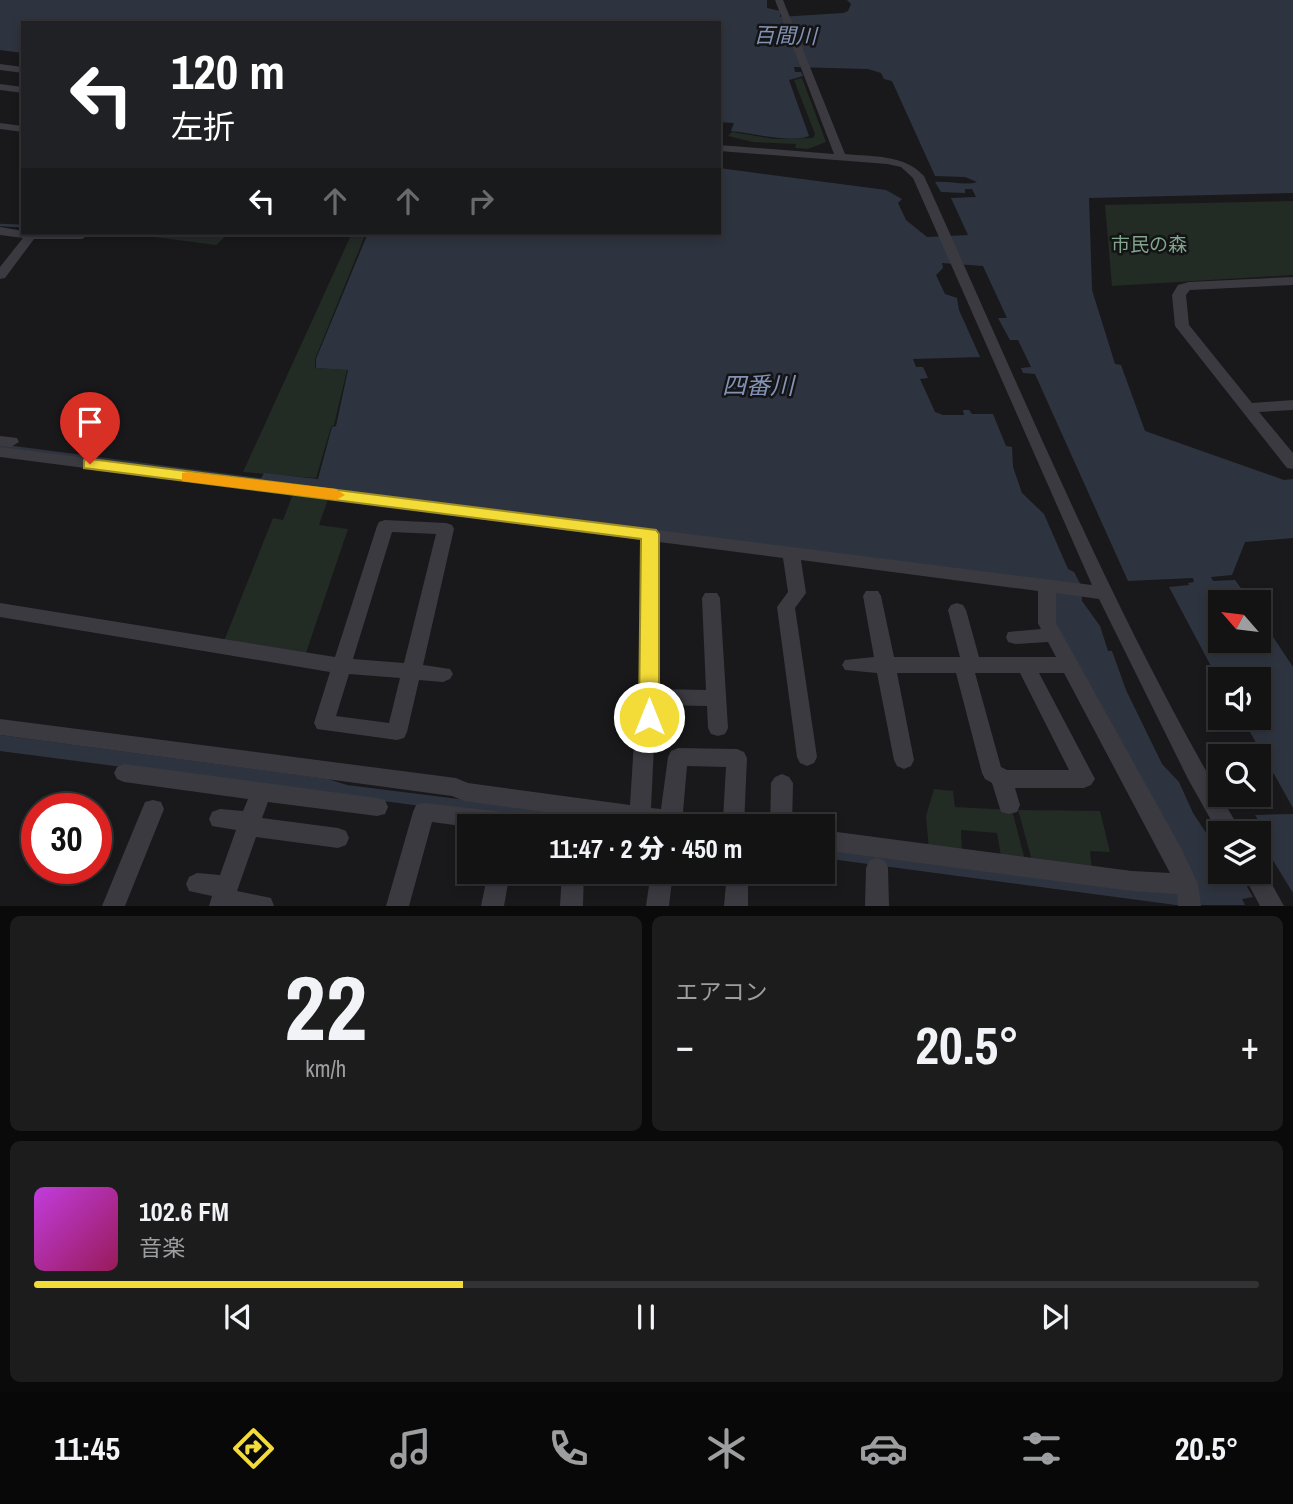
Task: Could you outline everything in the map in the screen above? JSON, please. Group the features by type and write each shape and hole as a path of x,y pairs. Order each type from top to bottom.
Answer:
{"street":[{"path":"779,0 841,157"},
{"path":"0,67 21,70"},
{"path":"0,87 21,90"},
{"path":"0,126 21,129"},
{"path":"721,148 887,161 910,168 918,176 1105,593 1195,773 1223,821"},
{"path":"0,221 21,223"},
{"path":"0,232 21,233"},
{"path":"0,275 31,235"},
{"path":"1293,281 1189,286 1180,291 1182,326 1293,464"},
{"path":"1248,408 1293,405"},
{"path":"4,445 791,553 1105,593"},
{"path":"385,526 446,529 413,672 397,732 324,723 385,526"},
{"path":"640,814 649,697 650,534"},
{"path":"791,553 797,593 786,607 807,757"},
{"path":"1049,587 1047,623 1188,892"},
{"path":"872,596 904,760"},
{"path":"711,598 718,728"},
{"path":"0,610 341,666 443,674"},
{"path":"957,610 992,773 1001,777 1084,779 1025,664"},
{"path":"1015,637 1054,635"},
{"path":"852,665 1070,664"},
{"path":"649,697 717,698"},
{"path":"0,727 456,787 464,792 625,814"},
{"path":"672,814 678,757 737,758 734,814"},
{"path":"124,773 377,807"},
{"path":"1001,777 1009,805"},
{"path":"781,814 782,783"},
{"path":"223,897 261,791"},
{"path":"113,905 153,809"},
{"path":"397,905 424,812 457,816"},
{"path":"220,820 338,838"},
{"path":"835,842 1132,881 1188,892"},
{"path":"877,868 877,905"},
{"path":"197,884 223,897 262,905"},
{"path":"492,905 496,884"},
{"path":"571,905 572,884"},
{"path":"657,905 660,884"},
{"path":"1260,884 1273,905"}],"green space":[{"path":"802,78 826,142 808,149 795,148 796,144 753,142 728,136 732,132 774,139 813,138 815,134 794,80"},
{"name":"市民の森","path":"1293,201 1293,275 1112,286 1105,205"},
{"path":"138,235 227,235 216,245"},
{"path":"351,235 365,235 315,359 315,368 347,370 334,425 331,427 316,478 243,472"},
{"path":"293,494 328,499 319,525 348,529 306,653 224,641 273,518 283,520"},
{"path":"934,789 953,791 955,807 1012,810 1026,864 1002,861 997,833 961,830 962,855 929,850 926,816"},
{"path":"1018,810 1100,811 1110,852 1090,851 1092,871 1033,864"}],"water":[{"path":"0,0 767,0 767,8 780,11 780,17 843,13 848,11 851,4 847,0 1293,0 1293,193 1089,198 1092,290 1115,364 1121,365 1145,431 1284,480 1293,479 1293,538 1245,542 1232,575 1211,577 1213,581 1235,580 1242,590 1208,590 1208,653 1271,653 1271,634 1293,667 1293,808 1271,772 1271,744 1257,744 1249,730 1271,730 1271,667 1211,667 1169,587 1189,585 1188,583 1194,582 1193,578 1128,581 1035,374 1023,373 1021,368 1031,367 1018,340 1010,340 998,318 1007,318 983,266 942,263 943,268 936,275 945,294 957,298 959,310 980,357 913,359 916,367 923,367 928,378 920,379 935,412 943,415 964,415 963,410 969,410 972,414 993,414 1006,446 1012,447 1013,467 1022,493 1044,514 1068,569 1074,572 1081,585 1082,601 1100,626 1108,651 1112,651 1126,690 1162,764 1179,782 1193,813 1208,836 1208,884 1245,884 1253,897 1242,899 1245,905 1176,905 835,860 835,846 1178,889 1050,620 1052,584 259,482 264,473 318,479 332,427 336,426 348,370 316,368 316,359 367,235 721,235 721,168 886,190 902,199 898,203 906,220 927,237 968,235 951,198 976,197 972,189 965,189 965,193 941,192 935,182 977,182 965,177 935,176 892,81 884,79 881,73 868,69 794,67 795,72 801,72 803,76 789,80 809,136 782,138 731,131 734,123 721,122 721,21 21,21 21,53 0,50"},
{"path":"0,735 328,779 347,785 578,814 483,814 0,751"},
{"path":"1293,814 1293,893 1271,857 1271,821 1259,821 1255,815"}],"waterway":[{"path":"0,225 21,226"},
{"path":"0,446 262,480"}],"slow traffic":[{"path":"188,477 336,495"}],"route":[{"path":"90,464 650,534 649,717"}],"water label":[{"name":"百間川","path":"785,36"},
{"name":"四番川","path":"758,386"}]}
